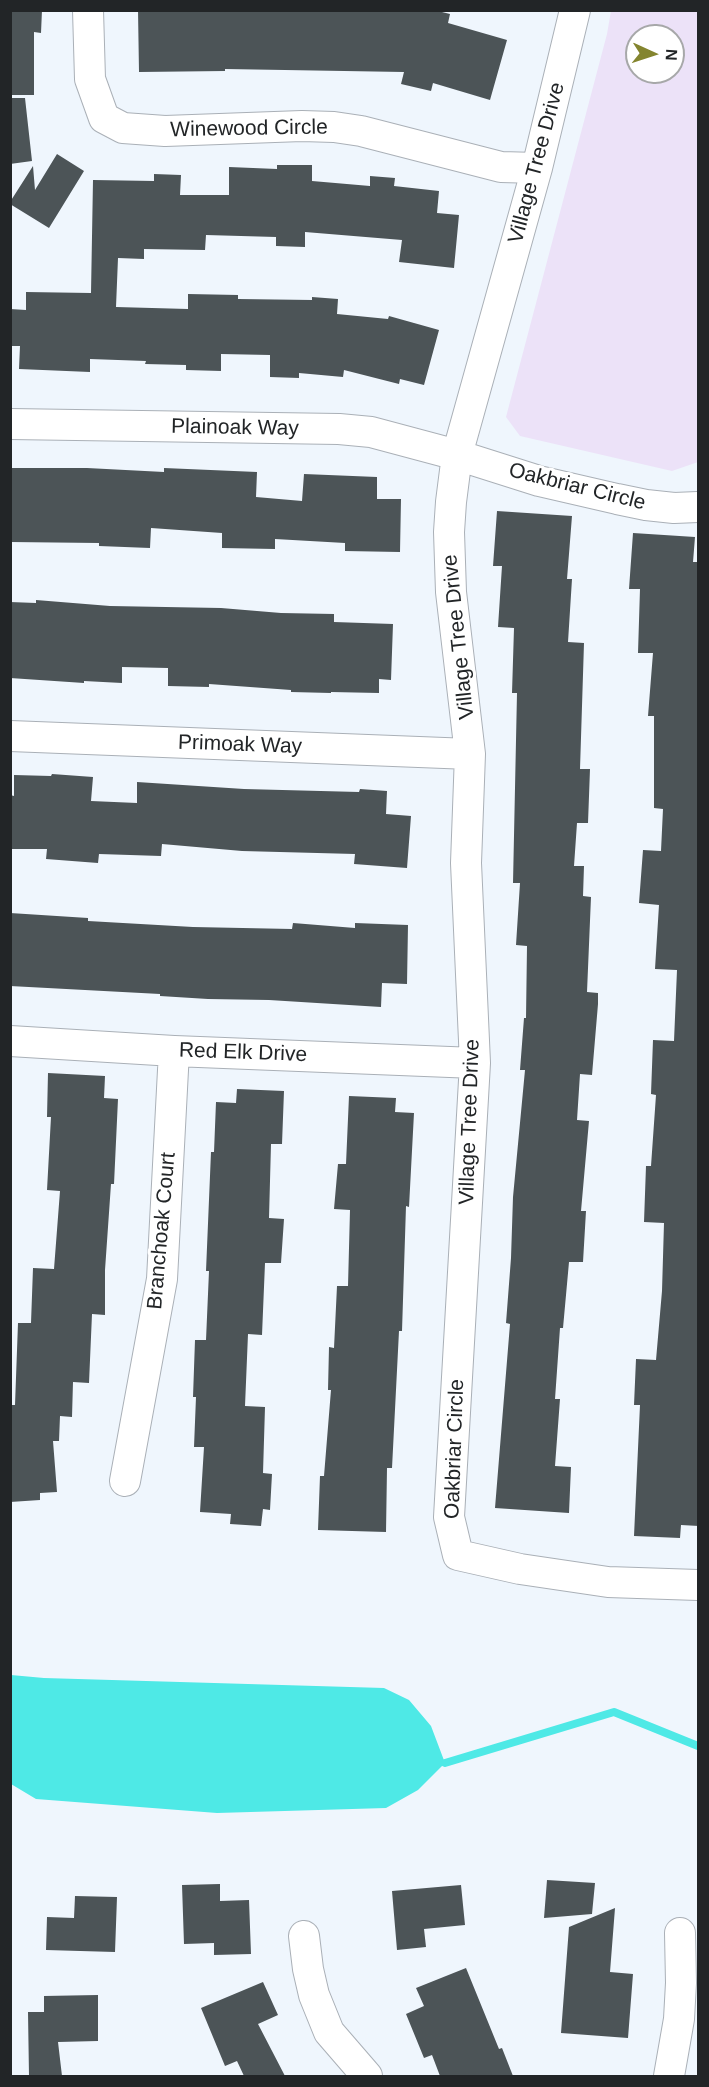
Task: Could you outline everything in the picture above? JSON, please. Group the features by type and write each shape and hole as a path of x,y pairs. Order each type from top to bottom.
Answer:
{"street":[{"name":"Winewood Circle","path":"88,10 90,79 104,118 123,129 165,131 334,127 361,131 501,167 537,168"},
{"name":"Village Tree Drive","path":"463,1279 475,1063 466,863 470,754 451,592 449,532 457,455 537,168 575,10"},
{"name":"Plainoak Way","path":"10,424 339,429 371,432 457,455"},
{"name":"Oakbriar Circle","path":"457,455 539,482 636,503 674,508 699,507"},
{"name":"Primoak Way","path":"10,736 470,754"},
{"name":"Red Elk Drive","path":"10,1041 174,1051 475,1063"},
{"name":"Branchoak Court","path":"125,1481 162,1279 174,1051"},
{"name":"Oakbriar Circle","path":"463,1279 449,1517 458,1555 520,1569 608,1582 699,1585"},
{"path":"669,2076 679,2019 680,1933"},
{"path":"304,1936 314,1995 329,2032 367,2076"}],"shaded area":[{"path":"611,11 698,11 698,462 672,471 520,436 506,417 607,34"}],"water":[{"path":"11,1675 44,1678 384,1688 409,1700 431,1726 445,1763 418,1790 386,1808 217,1813 36,1799 11,1784"}],"building":[{"path":"10,10 42,10 41,33 34,32 34,95 10,95"},
{"path":"138,10 434,10 450,14 448,23 507,40 490,100 433,83 431,91 401,84 404,72 225,69 225,71 139,72"},
{"path":"10,98 25,98 32,161 10,164"},
{"path":"57,154 84,171 49,228 10,202 33,166 35,190"},
{"path":"277,165 312,165 312,181 370,186 370,176 395,178 394,186 439,191 437,213 459,215 454,268 399,262 402,240 305,232 305,247 276,246 276,237 206,235 205,250 144,249 144,259 118,258 116,307 188,309 188,294 238,295 238,299 312,300 312,297 338,299 337,314 388,319 389,316 439,330 424,385 400,379 399,384 344,370 343,377 299,373 299,378 270,377 270,355 221,354 221,371 186,370 186,365 145,364 146,361 90,359 90,372 19,369 20,346 10,346 10,309 26,310 26,292 91,293 93,180 154,181 154,174 181,175 180,195 229,195 229,167 277,169"},
{"path":"10,468 87,468 164,472 164,468 257,472 256,497 302,501 304,474 377,477 377,499 401,499 400,552 345,551 345,543 275,539 275,549 222,548 222,533 151,528 150,548 99,546 99,543 10,542"},
{"path":"497,511 572,516 567,579 572,579 568,642 584,643 580,769 590,769 588,823 577,823 574,866 584,866 583,896 591,897 587,992 598,993 598,1004 592,1075 580,1074 577,1120 589,1121 581,1211 586,1211 583,1262 569,1262 563,1328 560,1328 555,1399 560,1399 555,1466 571,1467 569,1513 495,1508 510,1324 506,1323 513,1197 525,1070 520,1070 524,1018 526,1018 527,946 516,945 520,883 513,883 517,693 512,693 514,628 498,627 502,566 493,566"},
{"path":"633,533 695,537 693,562 699,562 699,1526 681,1525 680,1538 634,1536 640,1405 634,1405 636,1359 656,1360 662,1291 664,1223 644,1222 646,1166 651,1166 656,1095 651,1094 653,1040 674,1041 677,970 655,969 659,905 639,903 643,850 661,851 663,809 654,808 654,716 648,716 653,653 638,653 640,589 629,589"},
{"path":"36,600 110,606 221,608 281,613 334,614 334,622 393,624 391,680 379,679 379,693 331,693 291,692 291,690 209,684 209,687 168,686 168,668 122,667 122,683 10,678 10,602 36,603"},
{"path":"52,774 93,777 91,801 137,803 137,782 244,789 387,791 386,814 411,816 407,868 354,864 355,854 242,851 162,844 161,856 99,854 98,863 46,859 47,849 10,849 10,795 14,796 14,775 51,776"},
{"path":"10,913 88,918 88,921 193,927 292,929 293,923 355,928 355,923 408,925 407,984 382,983 381,1007 10,986"},
{"path":"48,1073 105,1076 104,1098 118,1099 114,1184 111,1184 105,1270 105,1315 92,1314 89,1383 73,1382 72,1417 60,1416 59,1441 53,1441 57,1492 40,1493 40,1500 10,1502 10,1405 15,1405 18,1323 31,1323 33,1268 54,1269 60,1191 47,1190 51,1117 47,1117"},
{"path":"237,1089 284,1091 282,1144 271,1144 269,1218 284,1219 281,1263 265,1263 262,1335 248,1334 245,1406 265,1407 263,1473 272,1474 270,1510 263,1509 261,1526 230,1524 231,1514 200,1512 204,1447 194,1447 195,1340 206,1340 209,1271 206,1271 211,1152 214,1152 216,1102 236,1103"},
{"path":"349,1096 396,1098 395,1112 414,1113 409,1207 406,1206 402,1331 399,1331 392,1468 387,1468 386,1532 318,1530 320,1476 324,1476 331,1390 328,1390 329,1347 334,1348 337,1286 348,1286 350,1210 334,1209 338,1164 346,1164"},
{"path":"547,1880 595,1883 592,1914 544,1918"},
{"path":"220,1884 220,1901 249,1900 251,1954 214,1955 214,1943 184,1944 182,1885"},
{"path":"461,1885 465,1925 424,1929 426,1947 397,1950 392,1891"},
{"path":"75,1896 117,1897 115,1952 46,1950 47,1917 74,1918"},
{"path":"615,1908 610,1972 633,1974 628,2038 561,2033 569,1927"},
{"path":"466,1968 499,2049 502,2048 513,2076 440,2076 432,2055 424,2058 406,2014 424,2006 416,1988"},
{"path":"263,1982 278,2015 258,2024 285,2076 244,2076 237,2061 225,2066 201,2008"},
{"path":"98,1995 98,2041 58,2042 62,2076 29,2076 28,2012 44,2012 44,1996"}],"waterway":[{"path":"445,1763 614,1712 698,1746"}]}
